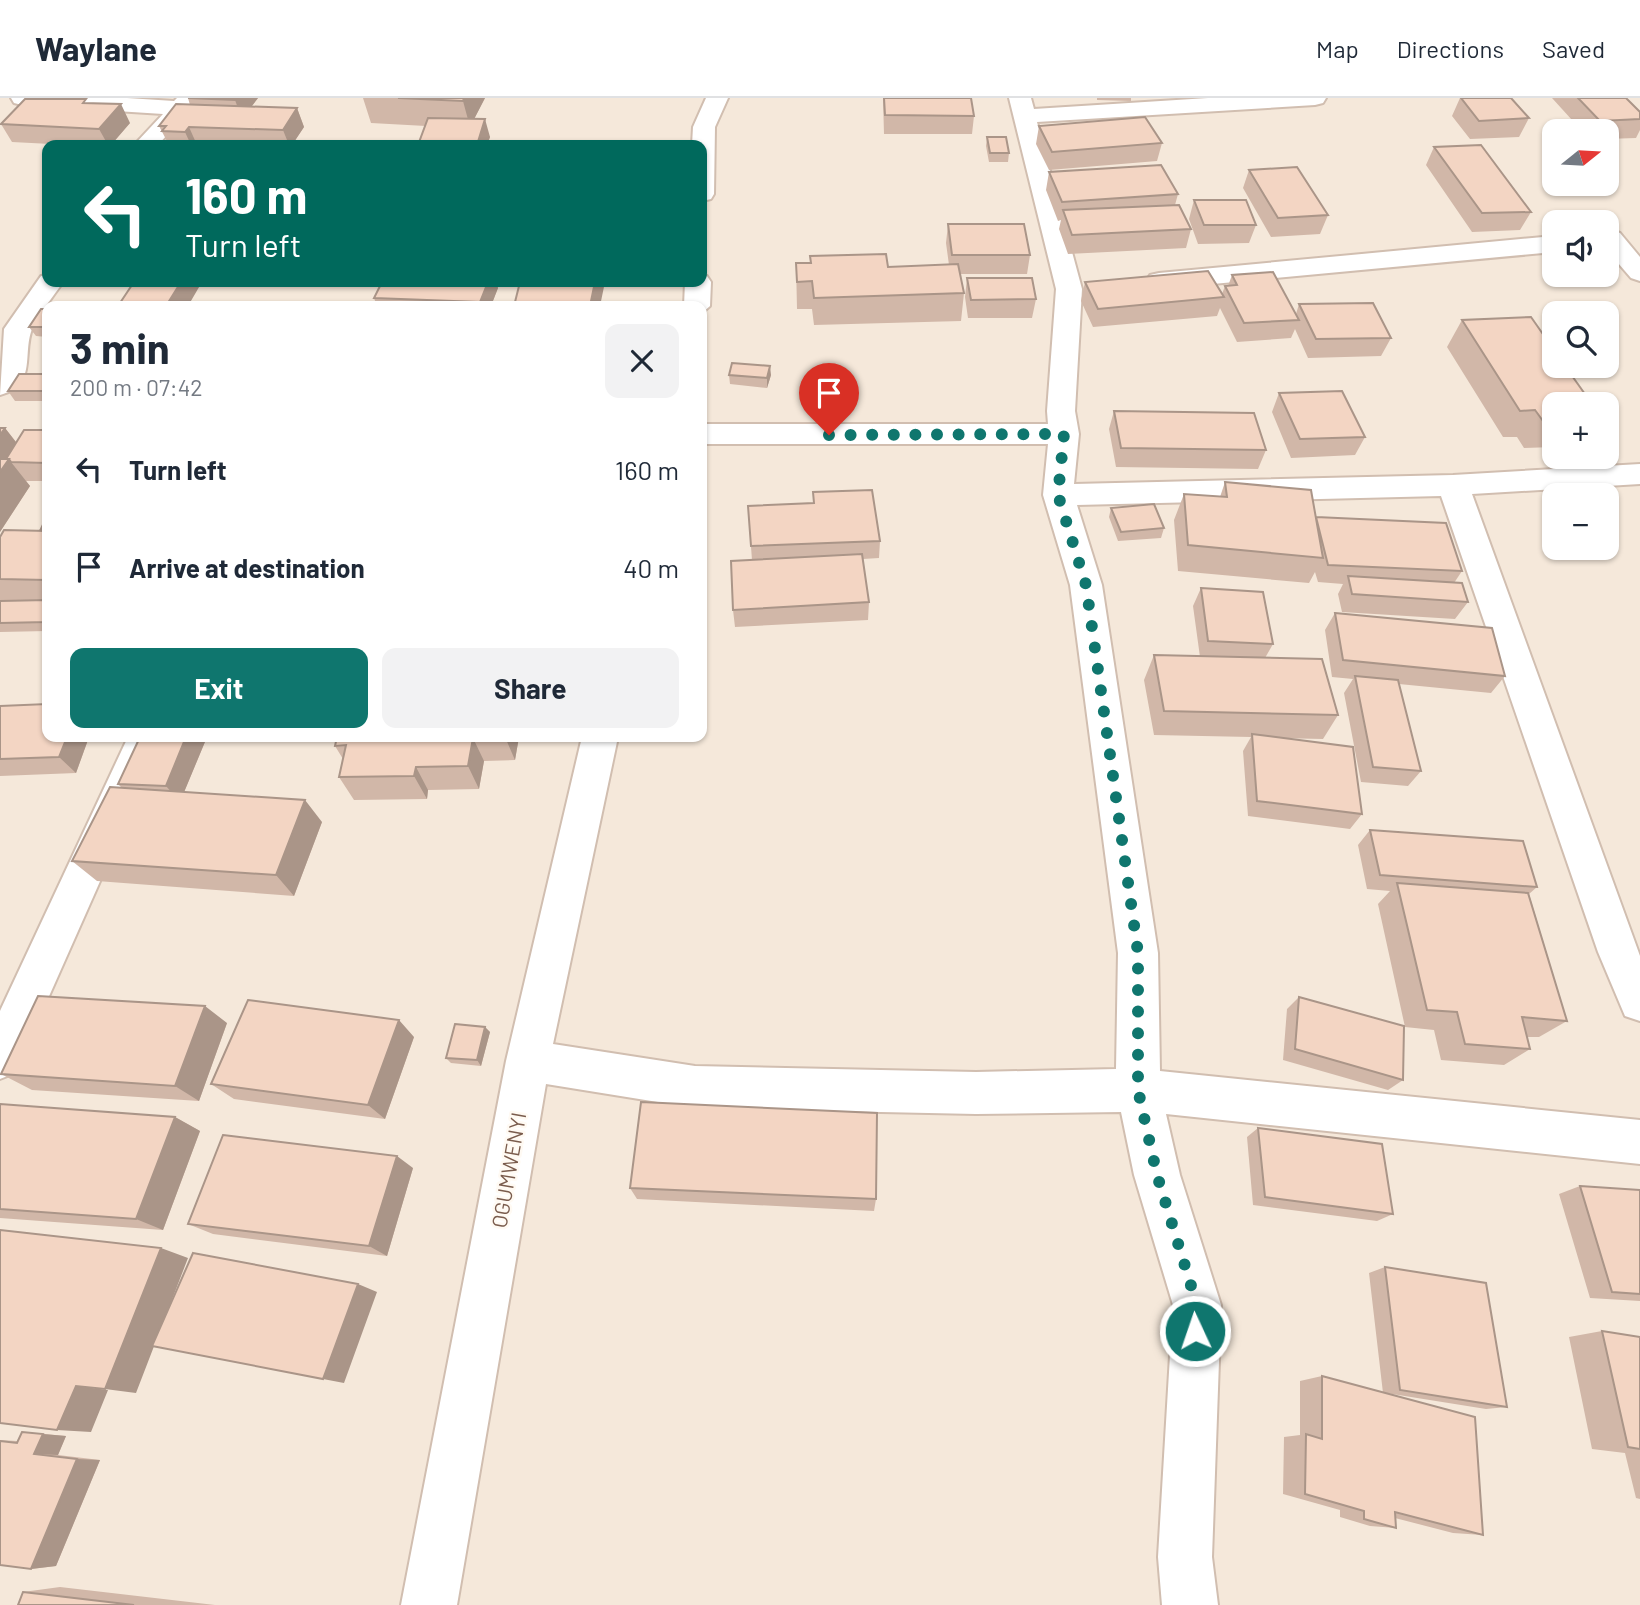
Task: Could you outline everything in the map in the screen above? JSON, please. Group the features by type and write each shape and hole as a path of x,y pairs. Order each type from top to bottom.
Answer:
{"street":[{"path":"22,98 185,103"},
{"path":"704,140 704,127 717,98"},
{"path":"1190,1605 1185,1557 1197,1305 1157,1175 1138,1090 1138,953 1086,585 1058,495 1064,434 1061,411 1078,288 1023,107 1315,98"},
{"path":"151,140 185,103"},
{"path":"1619,237 1640,235"},
{"path":"1129,284 1542,245"},
{"path":"1619,249 1640,273"},
{"path":"12,375 19,329 47,287"},
{"path":"707,434 1064,434"},
{"path":"1058,495 1452,485 1640,474"},
{"path":"1452,485 1618,952 1640,1002"},
{"path":"0,1058 144,742"},
{"name":"OGUMWENYI","path":"429,1605 528,1061 599,742"},
{"path":"528,1061 695,1087 976,1093 1138,1090 1640,1142"}],"shaded area":[{"path":"0,98 1640,98 1640,1605 0,1605"}],"building":[{"path":"188,98 237,98 235,100"},
{"path":"398,98 464,98 463,101"},
{"path":"884,98 971,98 974,116 885,115"},
{"path":"1461,98 1511,98 1529,118 1479,121"},
{"path":"1578,98 1626,98 1640,112 1640,119 1598,119"},
{"path":"25,99 86,99 83,103 121,104 99,129 1,124"},
{"path":"176,104 297,108 283,130 189,127 185,132 162,131 166,126 159,126"},
{"path":"1145,117 1162,143 1052,152 1039,126"},
{"path":"428,118 485,119 479,140 420,140"},
{"path":"987,137 1006,137 1009,153 990,153"},
{"path":"1481,145 1531,212 1482,213 1434,147"},
{"path":"1161,165 1178,194 1062,202 1049,172"},
{"path":"1297,167 1328,215 1278,218 1249,170"},
{"path":"1194,200 1246,200 1256,225 1204,225"},
{"path":"1179,205 1191,229 1072,235 1063,210"},
{"path":"948,224 1024,224 1030,255 952,255"},
{"path":"886,254 888,267 958,264 964,293 814,298 812,281 797,282 796,263 811,263 810,256"},
{"path":"1208,271 1224,297 1098,309 1085,282"},
{"path":"1273,272 1299,320 1244,323 1225,286 1237,285 1232,275"},
{"path":"967,278 1032,278 1036,299 971,300"},
{"path":"131,287 178,287 169,301 121,301"},
{"path":"380,287 486,287 480,301 374,298"},
{"path":"519,287 594,287 591,301 515,301"},
{"path":"1373,303 1391,338 1316,339 1299,304"},
{"path":"41,309 42,309 42,327 29,327"},
{"path":"1531,317 1542,333 1542,378 1574,378 1583,392 1542,392 1542,420 1535,410 1520,411 1462,320"},
{"path":"732,363 770,366 767,378 729,375"},
{"path":"19,374 42,374 42,391 8,391"},
{"path":"1342,391 1365,437 1300,439 1279,393"},
{"path":"1114,411 1254,413 1266,450 1121,448"},
{"path":"24,430 42,430 42,463 11,462 6,459"},
{"path":"0,459 9,459 0,472"},
{"path":"1225,482 1311,490 1323,558 1188,545 1184,494 1227,497"},
{"path":"872,490 880,541 751,546 748,506 814,503 813,492"},
{"path":"1154,504 1164,528 1121,532 1111,508"},
{"path":"1316,517 1446,523 1462,571 1328,565"},
{"path":"4,530 42,531 42,580 0,579 0,537"},
{"path":"862,554 869,602 733,610 731,561"},
{"path":"1348,576 1462,583 1468,602 1352,594"},
{"path":"1201,588 1263,592 1273,644 1208,641"},
{"path":"42,600 42,622 0,623 0,601"},
{"path":"1335,613 1492,628 1505,676 1343,660"},
{"path":"1154,655 1322,659 1338,715 1164,711"},
{"path":"1355,676 1398,680 1421,771 1373,767"},
{"path":"42,704 42,742 65,742 59,757 0,759 0,706"},
{"path":"1252,734 1353,747 1362,814 1257,801"},
{"path":"138,742 184,742 166,786 118,784"},
{"path":"336,742 472,742 468,766 416,767 414,776 339,777 346,745 335,746"},
{"path":"110,787 305,800 276,875 72,861"},
{"path":"1370,830 1523,841 1537,887 1380,875"},
{"path":"1397,883 1528,893 1567,1021 1522,1017 1530,1049 1465,1044 1457,1012 1427,1010"},
{"path":"38,996 205,1006 175,1086 1,1074"},
{"path":"1299,997 1404,1026 1403,1080 1295,1049"},
{"path":"248,1000 399,1020 368,1105 211,1084"},
{"path":"455,1024 485,1027 477,1060 446,1058"},
{"path":"641,1102 877,1113 876,1199 630,1188"},
{"path":"0,1104 175,1117 136,1219 0,1209"},
{"path":"1258,1128 1382,1144 1393,1214 1265,1197"},
{"path":"223,1135 397,1156 369,1246 188,1224"},
{"path":"1580,1186 1640,1190 1640,1294 1612,1292"},
{"path":"0,1230 161,1248 105,1389 76,1386 57,1430 0,1423"},
{"path":"193,1253 358,1284 323,1379 152,1346"},
{"path":"1385,1267 1486,1283 1507,1407 1400,1390"},
{"path":"1602,1331 1640,1337 1640,1449 1628,1447"},
{"path":"1322,1376 1475,1417 1483,1535 1395,1512 1396,1528 1364,1519 1364,1511 1305,1494 1306,1434 1322,1439"},
{"path":"22,1432 43,1434 34,1454 77,1459 31,1569 0,1565 0,1441 17,1443"},
{"path":"23,1592 134,1605 18,1605"}],"route":[{"path":"829,435 1064,434 1058,495 1086,585 1138,953 1138,1090 1157,1175 1197,1305 1195,1331"}]}
